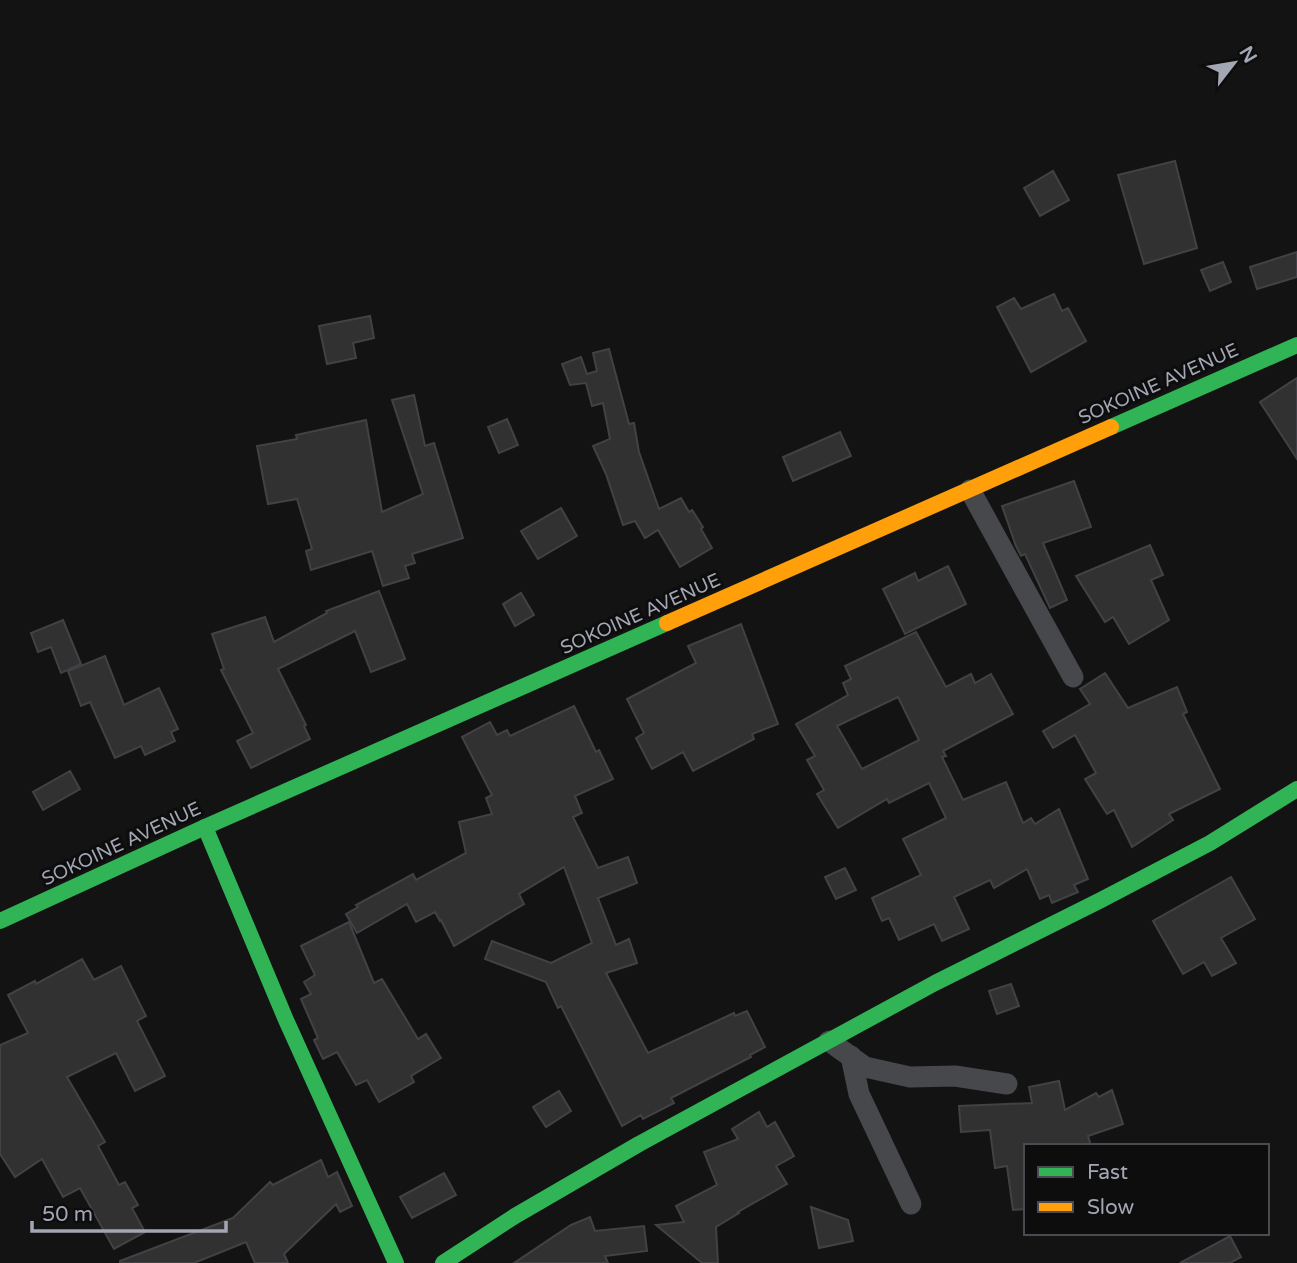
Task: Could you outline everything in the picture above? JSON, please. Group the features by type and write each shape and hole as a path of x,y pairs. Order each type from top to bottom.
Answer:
{"street":[{"name":"SOKOINE AVENUE","path":"0,921 205,827 1297,345"},
{"path":"971,490 1073,677"},
{"path":"443,1263 515,1216 639,1144 935,983 1210,843 1297,789"},
{"path":"205,827 286,1020 396,1263"},
{"path":"830,1041 864,1067 910,1077 955,1076 1007,1084"},
{"path":"851,1056 859,1094 911,1204"}],"building":[{"path":"1175,161 1197,248 1144,264 1118,175"},
{"path":"1053,171 1069,200 1040,216 1024,188"},
{"path":"1297,252 1297,277 1257,289 1250,267"},
{"path":"1223,262 1231,282 1210,291 1201,270"},
{"path":"1054,294 1062,311 1068,308 1086,341 1031,372 997,307 1014,298 1021,309"},
{"path":"370,316 374,338 353,343 356,358 327,364 319,326"},
{"path":"609,349 629,424 634,423 639,452 659,509 681,498 703,527 701,529 712,548 680,567 658,530 645,538 635,521 623,525 606,474 593,446 610,439 603,403 592,406 586,383 570,385 562,364 581,357 587,374 597,371 593,353"},
{"path":"1297,378 1297,459 1260,402"},
{"path":"414,395 425,446 434,443 463,538 412,554 415,563 405,566 409,578 383,586 372,551 311,570 306,551 312,549 297,499 268,504 257,446 297,439 296,435 366,420 382,512 423,494 392,400"},
{"path":"507,419 518,445 499,453 488,427"},
{"path":"840,432 851,456 793,481 783,457"},
{"path":"1074,481 1091,527 1043,543 1067,600 1050,608 1025,554 1021,556 1016,546 1002,506"},
{"path":"561,508 577,536 538,559 521,531"},
{"path":"1150,545 1163,575 1151,580 1169,620 1129,644 1113,617 1105,622 1076,576"},
{"path":"948,566 966,604 905,634 883,589 915,573 918,581"},
{"path":"379,591 405,659 371,672 355,631 278,669 306,725 304,726 310,739 251,768 237,741 253,733 221,670 224,669 212,634 265,617 274,642 327,613 326,611"},
{"path":"521,593 534,615 515,626 503,604"},
{"path":"63,620 81,664 61,673 51,647 38,652 31,633"},
{"path":"741,624 778,724 752,734 754,739 693,771 683,752 652,769 636,738 644,733 627,699 696,663 688,646"},
{"path":"916,632 946,687 971,674 975,683 991,674 1013,714 943,751 946,756 942,757 963,800 1006,782 1023,823 1031,818 1035,824 1059,809 1088,879 1074,885 1078,892 1052,903 1049,895 1040,899 1027,869 994,888 990,880 954,897 969,929 942,941 934,924 899,940 889,918 882,921 872,898 921,875 903,839 946,818 929,783 889,803 887,799 838,828 817,794 824,790 807,760 815,756 796,724 848,695 843,683 851,679 845,666","holes":["898,697 919,740 862,769 837,726"]},
{"path":"105,656 124,705 159,688 178,729 171,732 175,741 145,755 141,746 115,758 90,702 81,706 68,671"},
{"path":"1105,673 1128,708 1177,687 1187,712 1183,714 1220,789 1169,814 1173,820 1132,847 1114,810 1107,814 1085,779 1096,773 1075,735 1053,748 1043,731 1090,704 1080,689"},
{"path":"574,706 596,752 599,750 613,779 575,796 582,813 573,817 598,868 628,857 637,883 598,898 616,945 629,939 637,963 606,973 648,1053 734,1013 735,1016 747,1011 765,1047 750,1055 751,1057 671,1098 674,1103 643,1119 641,1115 622,1126 546,982 485,959 492,941 551,963 592,943 564,867 519,894 524,904 454,946 435,912 416,922 407,904 357,933 346,914 358,907 356,905 413,874 416,880 466,853 459,822 492,814 486,798 492,795 462,737 490,722 497,735 507,730 510,736"},
{"path":"70,771 80,789 43,810 33,792"},
{"path":"845,868 856,890 836,899 825,877"},
{"path":"1231,877 1255,919 1221,938 1236,963 1212,976 1204,962 1183,974 1153,921"},
{"path":"349,922 374,983 382,979 418,1039 426,1034 441,1058 411,1076 414,1082 379,1102 367,1080 356,1085 337,1052 323,1059 314,1040 318,1038 301,999 311,994 304,982 315,975 301,946"},
{"path":"82,959 94,980 121,966 146,1016 137,1021 165,1076 135,1091 116,1053 67,1077 105,1142 98,1146 119,1185 125,1182 138,1205 132,1208 145,1232 114,1249 80,1188 63,1197 42,1159 15,1177 0,1154 0,1045 28,1033 8,995 35,981 36,984"},
{"path":"1011,984 1019,1006 997,1014 989,991"},
{"path":"1059,1081 1065,1110 1096,1093 1099,1097 1112,1090 1123,1124 1088,1136 1090,1144 1024,1144 1024,1209 1013,1210 1007,1166 995,1168 990,1130 961,1132 959,1106 1032,1103 1029,1087"},
{"path":"559,1091 571,1111 546,1127 533,1107"},
{"path":"759,1112 767,1127 775,1122 794,1156 776,1166 787,1184 716,1227 718,1263 702,1263 656,1225 684,1222 676,1206 717,1185 704,1152 738,1139 732,1129"},
{"path":"321,1160 328,1177 337,1172 352,1206 340,1212 336,1204 284,1254 288,1263 255,1263 246,1242 194,1263 120,1263 233,1218 270,1182 273,1185"},
{"path":"444,1173 456,1195 412,1218 400,1197"},
{"path":"811,1207 848,1220 853,1241 819,1248"},
{"path":"590,1217 595,1231 644,1226 647,1251 605,1256 608,1263 514,1263 571,1225"},
{"path":"1230,1236 1241,1257 1230,1263 1180,1263"}],"traffic: fast":[{"path":"1111,427 1297,345"},
{"path":"0,921 205,827 667,623"},
{"path":"443,1263 515,1216 639,1144 935,983 1210,843 1297,789"},
{"path":"205,827 286,1020 396,1263"}],"traffic: slow":[{"path":"667,623 1111,427"}]}
